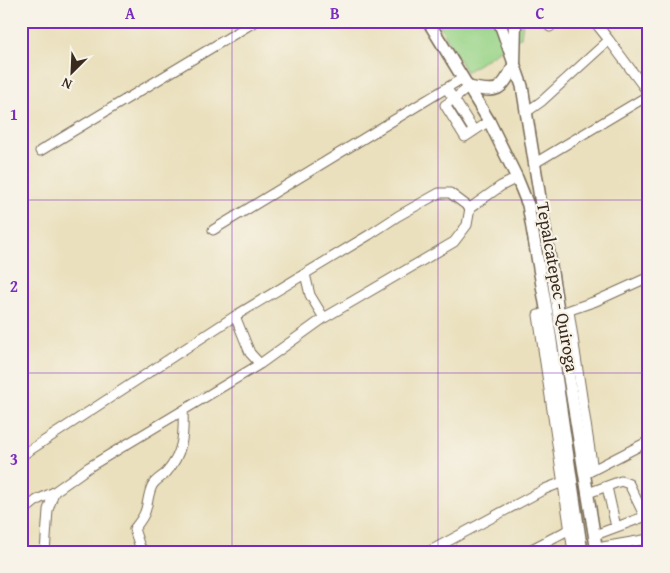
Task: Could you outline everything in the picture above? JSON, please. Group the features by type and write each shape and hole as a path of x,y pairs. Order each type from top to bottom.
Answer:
{"highway":[{"path":"514,65 515,21"}],"main road":[{"name":"Tepalcatepec - Quiroga","path":"428,21 489,121 517,178 528,206 547,314 573,527 582,552"},
{"path":"499,21 522,86 525,114 541,203 564,312 589,472 588,493 595,535 601,550"},
{"path":"466,82 487,91 496,89 505,84 514,65"},
{"path":"528,206 541,203"}],"street":[{"path":"40,151 256,21"},
{"path":"535,163 649,95 594,21"},
{"path":"525,114 609,40"},
{"path":"213,230 437,93 466,82"},
{"path":"445,105 454,100 466,82"},
{"path":"446,88 474,131"},
{"path":"437,93 465,137 489,121"},
{"path":"453,118 462,113"},
{"path":"21,513 36,500 54,492 89,467 260,364 324,318 454,242 467,225 470,208 501,186 517,178"},
{"path":"21,456 235,316 439,193 450,193 470,208"},
{"path":"305,274 310,295 324,318"},
{"path":"564,312 596,301 649,277"},
{"path":"547,314 538,315 563,482 573,527 573,552"},
{"path":"235,316 250,353 260,364"},
{"path":"145,552 140,547 134,529 145,513 153,483 164,475 176,461 184,427 183,410"},
{"path":"589,472 649,441"},
{"path":"588,493 621,481 629,484 647,516 595,535"},
{"path":"428,552 545,489 563,482"},
{"path":"607,487 616,527"},
{"path":"45,552 48,510 54,492"},
{"path":"527,551 573,527"},
{"path":"601,550 649,539"}],"green space":[{"path":"437,21 523,21 521,37 466,72"}]}
